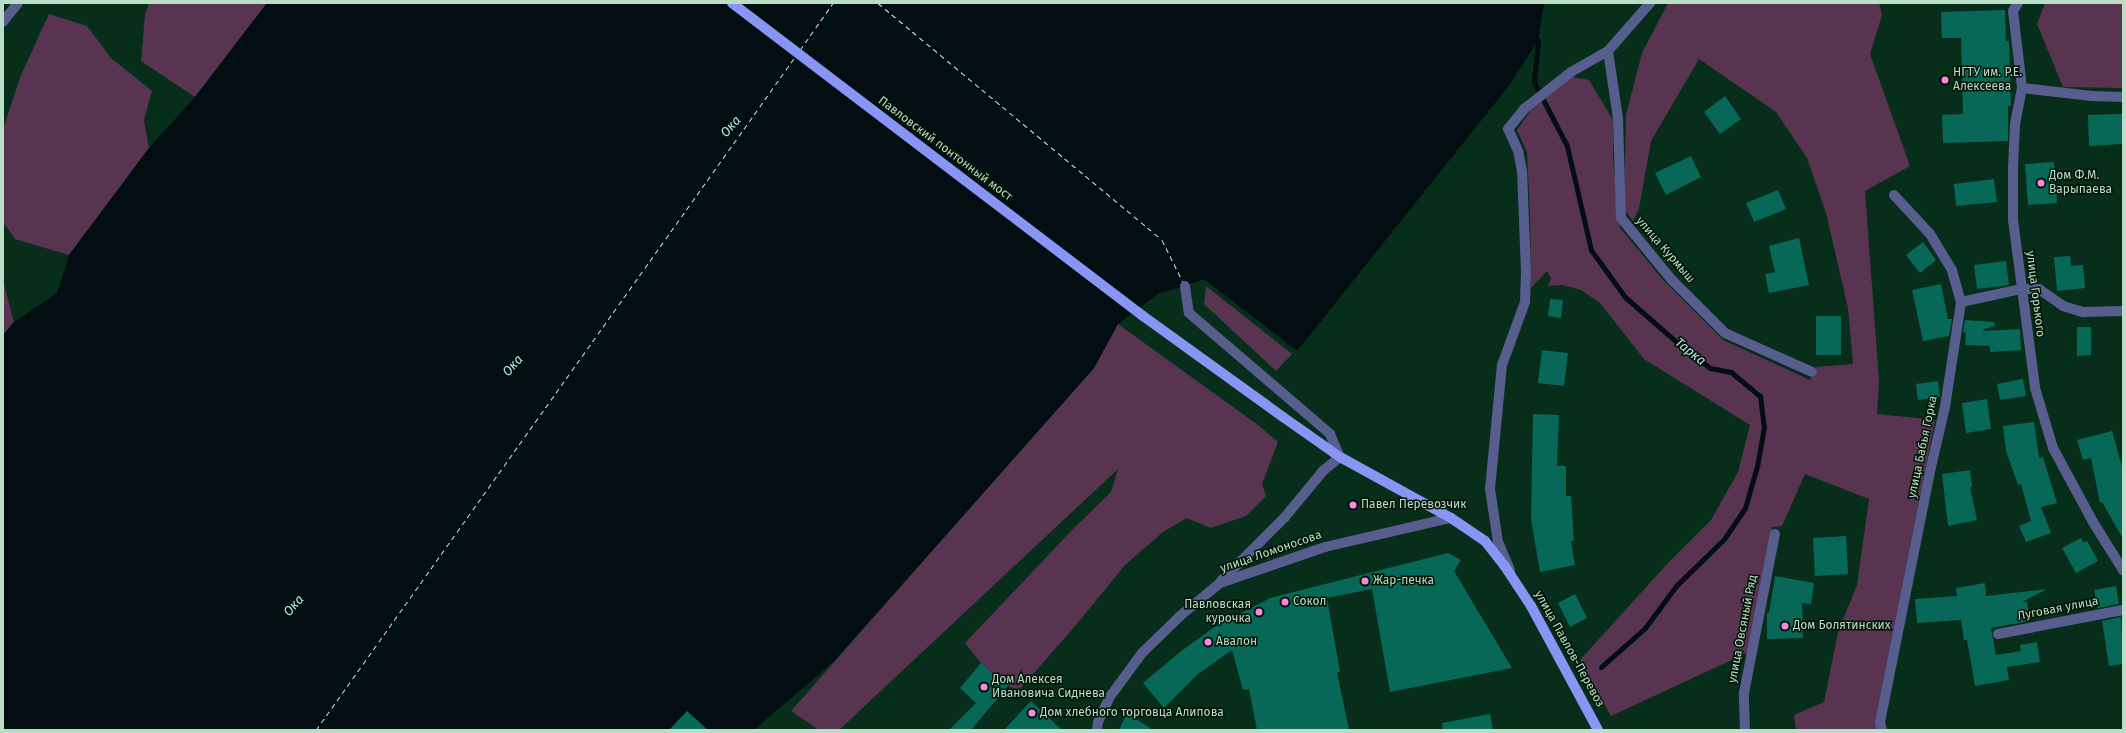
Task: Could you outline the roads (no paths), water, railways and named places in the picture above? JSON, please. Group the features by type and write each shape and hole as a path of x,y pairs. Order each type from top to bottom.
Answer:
{"main road":[{"name":"Павловский понтонный мост","path":"732,3 1143,316 1340,457"},
{"name":"улица Павлов-Перевоз","path":"1340,457 1451,518 1485,541 1516,582 1531,606 1598,730"}],"street":[{"path":"3,22 18,3"},
{"path":"1608,51 1650,3"},
{"name":"улица Горького","path":"2014,6 2022,88 2016,125 2013,167 2013,220 2035,388 2053,448 2093,522 2123,570"},
{"name":"улица Павлов-Перевоз","path":"1516,582 1498,542 1490,489 1502,365 1525,302 1525,213 1522,171 1513,138 1508,129 1524,109 1554,85 1571,72 1608,51"},
{"name":"улица Курмыш","path":"1608,51 1618,119 1621,218 1672,280 1725,333 1812,372"},
{"path":"2022,88 2092,96 2123,97"},
{"name":"улица Бабья Горка","path":"1881,726 1931,467 1945,407 1961,302 1952,270 1930,234 1894,195"},
{"path":"1185,286 1189,313 1330,434 1340,457 1323,471 1285,517 1220,583"},
{"path":"1961,302 2021,290 2039,289 2063,306 2083,312 2123,311"},
{"name":"улица Ломоносова","path":"1097,730 1098,722 1108,698 1142,653 1180,616 1220,583 1325,547 1451,518"},
{"name":"улица Овсяный Ряд","path":"1745,730 1744,694 1775,534"},
{"name":"Луговая улица","path":"1998,634 2123,610"}],"water":[{"name":"Ока","path":"267,3 1544,3 1538,41 1508,87 1297,351 1204,279 1159,293 1118,324 1094,368 833,662 754,730 3,730 3,335 14,322 57,293 69,255 149,148 195,97"}],"waterway":[{"name":"Тарка","path":"1534,36 1538,41 1534,82 1567,146 1591,250 1625,297 1681,346 1710,368 1731,372 1760,396 1764,427 1757,466 1745,508 1724,539 1676,586 1645,628 1601,667"}],"place":[{"name":"НГТУ им. Р.Е. Алексеева","path":"1945,80"},
{"name":"Дом Ф.М. Варыпаева","path":"2041,183"},
{"name":"Павел Перевозчик","path":"1353,505"},
{"name":"Жар-печка","path":"1365,581"},
{"name":"Сокол","path":"1285,602"},
{"name":"Павловская курочка","path":"1259,612"},
{"name":"Дом Болятинских","path":"1785,626"},
{"name":"Авалон","path":"1208,642"},
{"name":"Дом Алексея Ивановича Сиднева","path":"984,687"},
{"name":"Дом хлебного торговца Алипова","path":"1032,713"}]}
